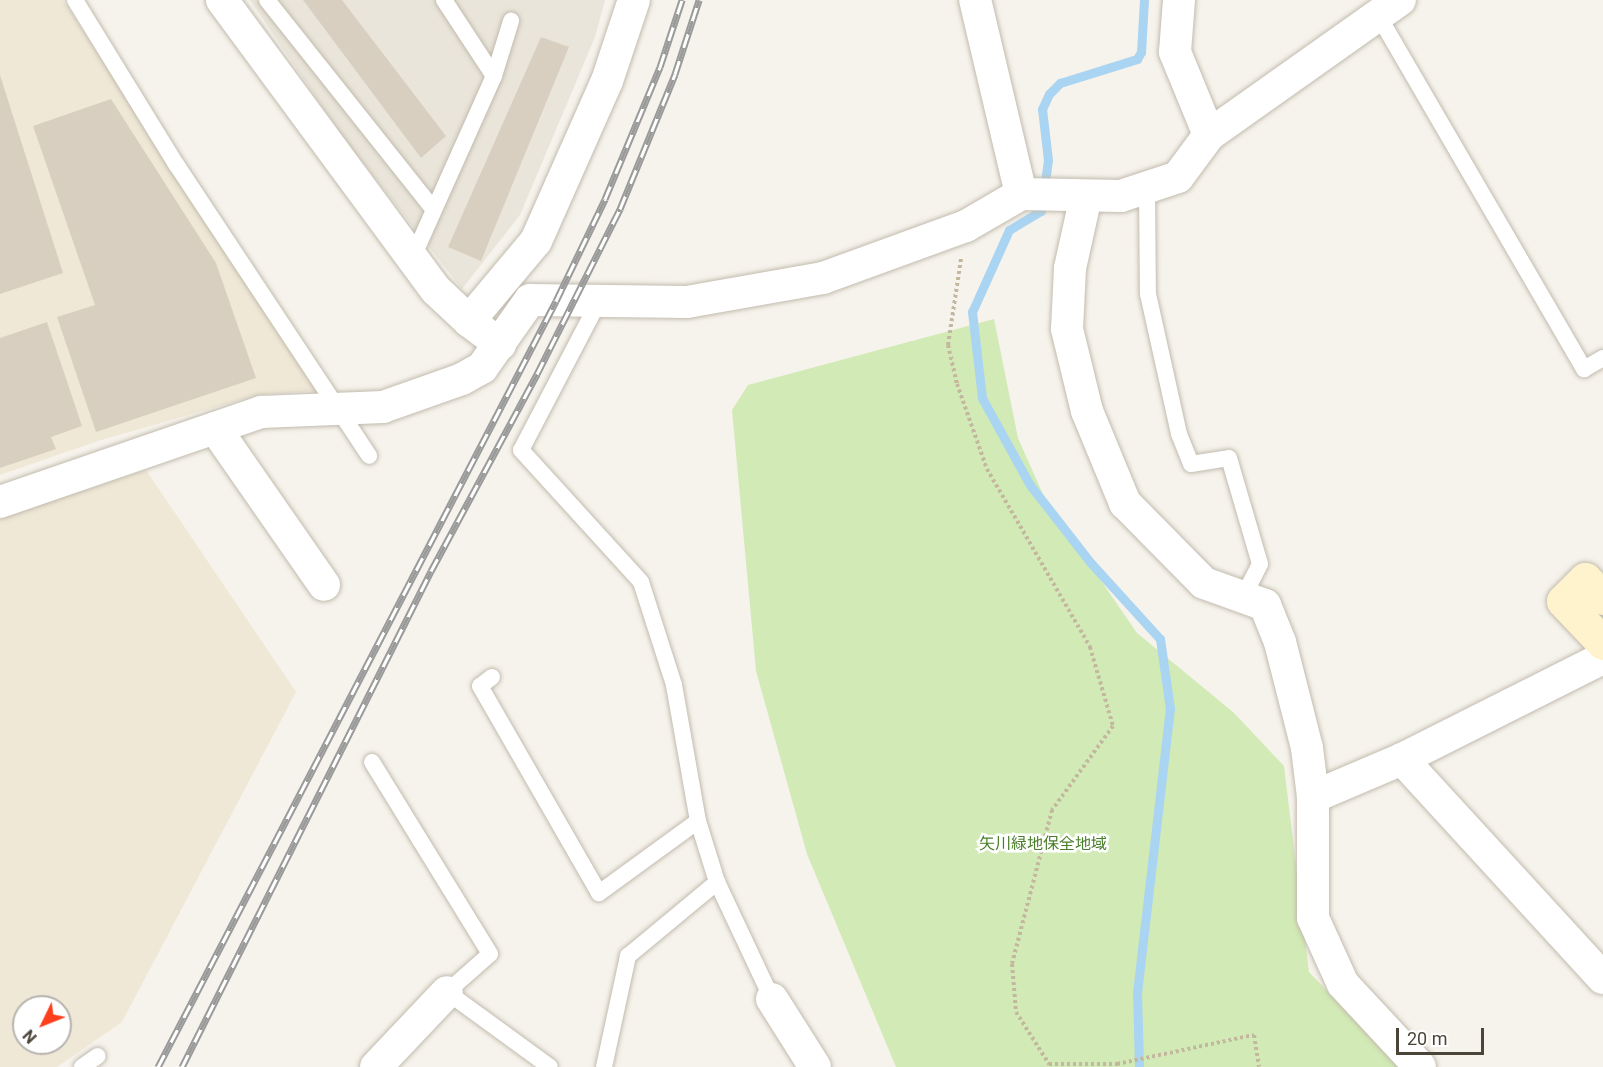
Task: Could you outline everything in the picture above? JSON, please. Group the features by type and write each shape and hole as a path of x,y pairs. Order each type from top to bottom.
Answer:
{"street":[{"path":"222,0 436,290 469,321 500,344"},
{"path":"469,321 536,241 608,81 634,0"},
{"path":"975,0 1022,194"},
{"path":"1179,0 1175,52 1209,135"},
{"path":"0,502 261,412 343,411 383,407 462,380 482,368 530,300 687,302 823,278 966,226 1022,194 1121,196 1179,177 1209,135 1389,8"},
{"path":"1074,195 1067,329 1087,411 1125,503 1204,583 1242,599 1265,605 1280,642 1307,748 1313,797 1313,918 1343,984 1420,1067"},
{"path":"215,428 324,585"},
{"path":"1603,598 1585,579 1563,601 1603,643"},
{"path":"1313,797 1402,759 1603,658"},
{"path":"1402,759 1603,978"},
{"path":"376,1067 447,992"},
{"path":"772,999 815,1067"}],"lane":[{"path":"75,0 176,164 343,411 369,456"},
{"path":"267,0 434,209"},
{"path":"444,0 494,76"},
{"path":"1389,8 1584,369 1603,358"},
{"path":"413,257 494,76 512,21"},
{"path":"1146,187 1148,294 1179,434 1191,464 1229,458 1260,564 1242,599"},
{"path":"599,301 521,450 641,582 674,685 698,821 717,882 772,999"},
{"path":"492,677 480,686 598,893 698,821"},
{"path":"372,762 490,954 447,992 550,1067"},
{"path":"604,1067 628,956 717,882"},
{"path":"82,1067 98,1056"}],"path":[{"path":"966,226 948,345 957,384 987,469 1090,646 1113,726 1052,810 1012,964 1016,1012 1049,1064 1118,1064 1254,1035 1259,1067"}],"shaded area":[{"path":"0,0 63,0 317,391 261,394 98,441 0,475"},
{"path":"250,0 605,0 595,37 520,215 462,289 342,136"},
{"path":"146,470 296,692 122,1022 57,1067 0,1067 0,518"}],"green space":[{"name":"矢川緑地保全地域","path":"994,319 1018,438 1045,499 1137,633 1233,712 1284,766 1309,972 1400,1067 896,1067 807,854 756,671 732,410 748,385"}],"building":[{"path":"303,0 342,0 446,136 421,158"},
{"path":"541,37 569,47 481,261 448,247"},
{"path":"0,75 63,273 0,294"},
{"path":"111,99 216,263 256,378 96,432 57,317 95,305 33,126"},
{"path":"47,322 82,426 51,437 56,449 0,468 0,338"}],"waterway":[{"path":"1139,1067 1137,993 1170,709 1160,639 1090,562 1030,485 982,398 972,312 1009,230 1041,211 1048,160 1042,109 1049,94 1060,83 1137,59 1141,52 1144,0"}],"railway":[{"path":"158,1067 556,301 605,199 660,67 682,0"},
{"path":"182,1067 431,571 537,374 620,209 675,74 699,0"}]}
